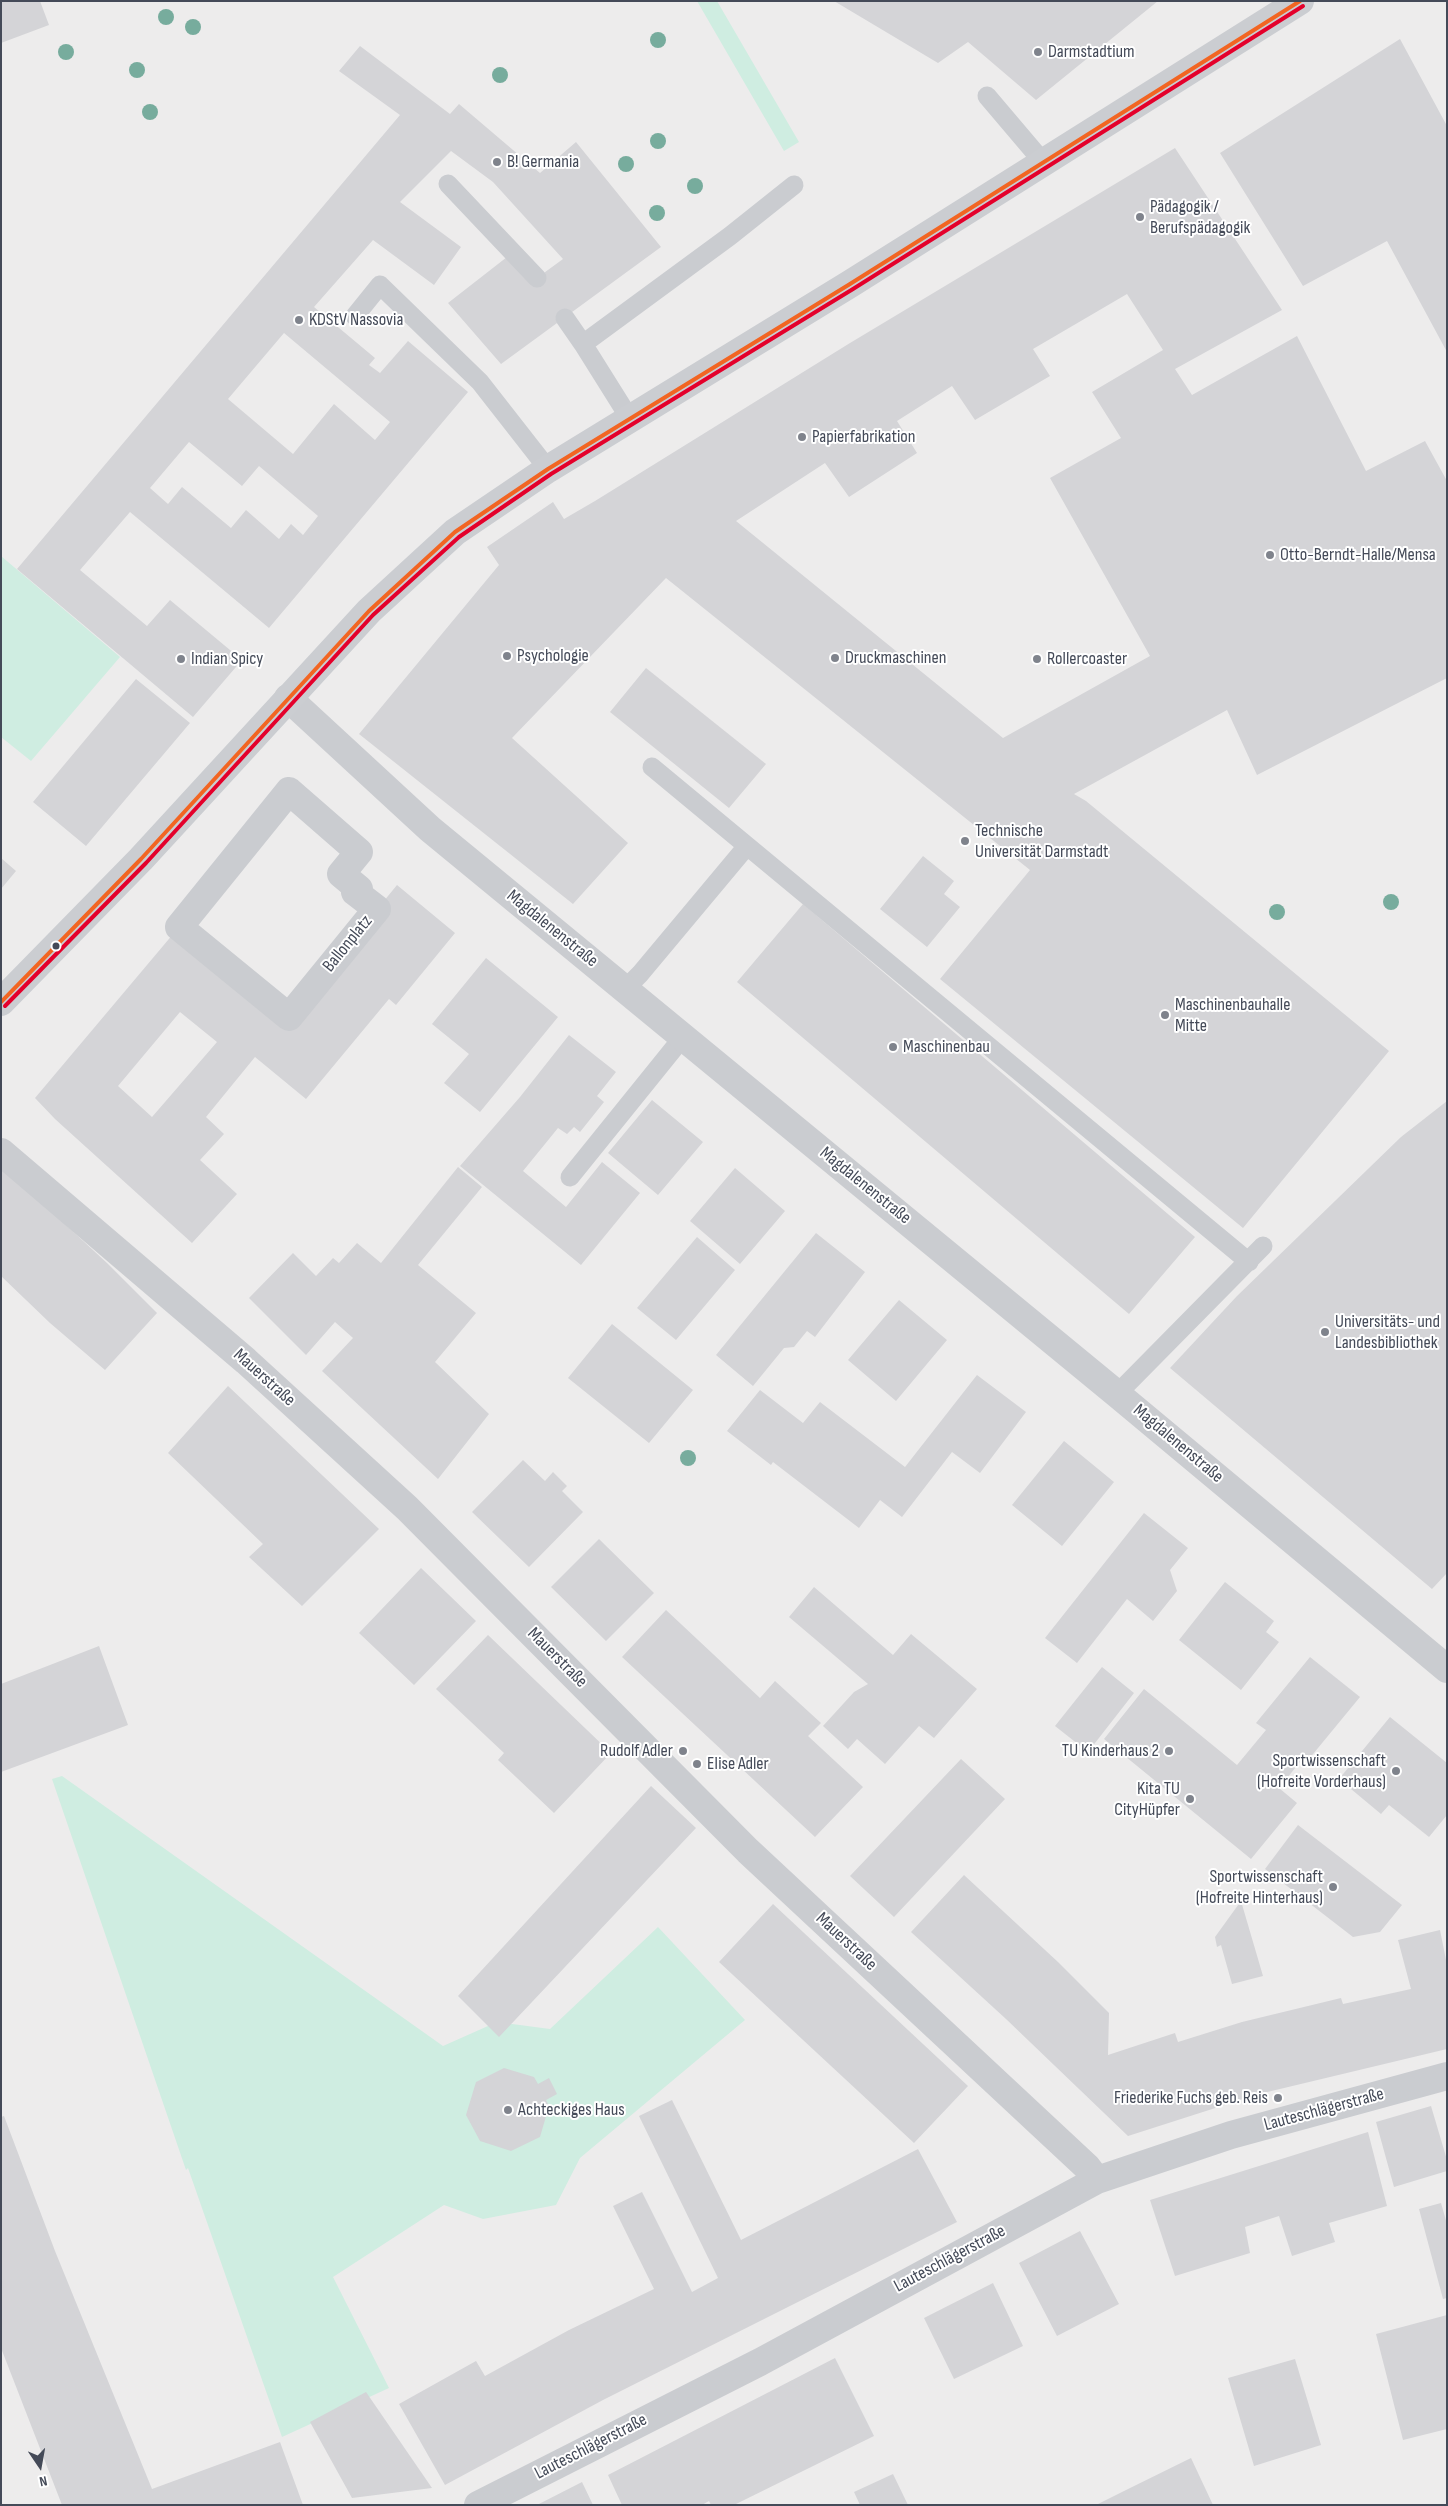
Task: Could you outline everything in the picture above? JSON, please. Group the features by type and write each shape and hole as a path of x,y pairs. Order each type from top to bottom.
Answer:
{"main road":[{"path":"1,1002 141,859 369,611 455,532 548,469 1300,1"}],"street":[{"name":"Magdalenenstraße","path":"288,698 430,829 1118,1394 1447,1668"},
{"name":"Ballonplatz","path":"289,791 360,852 341,874 359,889 355,892 377,909 289,1017 180,927 194,910 289,791"},
{"name":"Mauerstraße","path":"1,1152 246,1361 407,1508 748,1851 1087,2167 1097,2180"},
{"name":"Lauteschlägerstraße","path":"478,2505 760,2362 1097,2180 1231,2135 1447,2076"}],"lane":[{"path":"987,96 1043,162"},
{"path":"448,184 536,278"},
{"path":"583,344 730,236 794,185"},
{"path":"355,316 380,285 480,382 548,469"},
{"path":"565,318 630,419"},
{"path":"652,767 1249,1262"},
{"path":"625,989 640,974 748,846"},
{"path":"570,1176 683,1037"},
{"path":"1118,1394 1264,1246"}],"green space":[{"path":"697,1 717,1 799,142 784,151"},
{"path":"1,556 120,657 31,761 1,737"},
{"path":"62,1776 443,2046 497,2022 550,2029 658,1927 745,2020 580,2158 556,2205 483,2219 444,2205 333,2277 389,2388 282,2437 188,2168 186,2170 52,1779"}],"building":[{"path":"1,1 40,1 49,25 1,43"},
{"name":"Darmstadtium","path":"834,1 1158,1 1036,100 968,42 938,63"},
{"path":"1400,39 1447,126 1447,352 1387,241 1303,286 1220,153"},
{"path":"360,46 450,114 459,104 540,173 576,142 661,247 501,364 448,303 507,257 537,278 563,259 493,182 451,151 400,202 461,247 434,285 373,240 314,307 375,358 369,365 380,373 408,341 468,392 269,628 130,512 80,570 147,626 170,600 242,660 193,717 17,569 400,115 339,71","holes":["284,333 390,422 375,440 334,404 293,454 228,399","189,442 242,486 259,466 318,516 303,535 291,524 279,539 246,510 231,528 182,487 168,504 150,488"]},
{"path":"1175,148 1282,310 1175,369 1192,395 1297,336 1366,471 1425,441 1447,481 1447,678 1257,775 1227,710 1074,794 1086,801 1389,1051 1243,1228 940,979 1030,870 666,578 512,738 628,843 573,904 359,734 499,565 487,547 553,502 564,519 850,343","holes":["1127,294 1163,350 1092,392 1121,438 1050,478 1150,656 1003,738 736,521 825,463 849,497 917,453 897,421 952,386 975,420 1050,376 1033,349"]},
{"path":"646,668 766,764 729,808 610,712"},
{"path":"136,679 190,723 86,846 33,802"},
{"path":"923,856 954,881 944,894 960,907 927,947 880,909"},
{"path":"1,858 16,871 1,889"},
{"path":"397,885 455,933 396,1005 389,999 306,1099 255,1057 206,1117 224,1134 200,1160 237,1194 192,1243 55,1119 35,1098 179,927 289,1017","holes":["180,1012 217,1042 152,1117 118,1086"]},
{"name":"Maschinenbau","path":"803,904 1195,1237 1129,1314 737,982"},
{"path":"486,958 558,1017 480,1112 444,1083 469,1054 432,1024"},
{"path":"569,1035 616,1072 597,1096 604,1102 580,1132 574,1127 567,1134 558,1128 523,1171 566,1207 602,1162 640,1193 581,1265 460,1166 520,1097"},
{"path":"652,1100 703,1142 658,1195 608,1153"},
{"name":"Universitäts- und Landesbibliothek","path":"1447,1101 1447,1573 1432,1589 1170,1368 1237,1296 1401,1137"},
{"path":"1,1165 107,1263 157,1313 105,1370 50,1323 1,1276"},
{"path":"458,1167 482,1187 418,1265 476,1313 435,1362 489,1414 438,1479 322,1371 353,1338 335,1322 306,1355 249,1298 293,1253 316,1276 333,1258 339,1263 357,1243 381,1263"},
{"path":"735,1168 785,1211 740,1264 690,1221"},
{"path":"816,1233 865,1272 815,1337 807,1331 794,1347 784,1348 753,1386 716,1355"},
{"path":"697,1237 735,1270 676,1340 637,1308"},
{"path":"899,1300 947,1340 896,1401 848,1360"},
{"path":"612,1324 693,1390 649,1443 568,1378"},
{"path":"977,1375 1026,1412 980,1473 952,1452 902,1517 880,1500 859,1528 773,1462 771,1465 727,1431 760,1390 803,1423 820,1402 905,1467"},
{"path":"228,1386 379,1529 302,1606 249,1557 263,1544 168,1453"},
{"path":"1064,1441 1114,1482 1062,1546 1012,1505"},
{"path":"523,1460 545,1481 553,1472 567,1486 562,1491 583,1512 529,1567 472,1512"},
{"path":"1144,1513 1188,1548 1170,1570 1177,1591 1153,1621 1127,1599 1077,1663 1045,1638"},
{"path":"599,1539 654,1593 606,1641 551,1587"},
{"path":"421,1568 476,1621 414,1685 359,1633"},
{"path":"1225,1582 1274,1621 1266,1632 1279,1642 1241,1690 1179,1640"},
{"path":"814,1587 893,1655 911,1634 977,1689 934,1738 919,1726 885,1764 857,1739 848,1749 823,1726 854,1692 868,1684 789,1617"},
{"path":"666,1610 760,1698 775,1681 821,1723 808,1736 863,1787 815,1837 622,1657"},
{"path":"488,1635 611,1753 554,1813 498,1760 504,1753 436,1689"},
{"path":"99,1646 128,1725 1,1772 1,1684"},
{"name":"TU Kinderhaus 2","path":"1310,1657 1360,1697 1304,1765 1300,1762 1279,1788 1297,1803 1251,1859 1104,1739 1144,1689 1237,1765 1266,1730 1256,1723"},
{"path":"1102,1667 1134,1693 1088,1752 1055,1726"},
{"name":"Sportwissenschaft (Hofreite Vorderhaus)","path":"1390,1717 1447,1763 1447,1815 1429,1837 1389,1805 1381,1814 1339,1779"},
{"path":"961,1759 1005,1799 894,1917 850,1876"},
{"path":"651,1786 696,1828 499,2037 458,1996"},
{"name":"Sportwissenschaft (Hofreite Hinterhaus)","path":"1298,1825 1402,1905 1380,1932 1353,1937 1265,1869"},
{"path":"964,1875 1058,1962 1109,2013 1108,2055 1175,2033 1178,2042 1242,2022 1341,1998 1343,2004 1411,1989 1398,1940 1440,1930 1447,1965 1447,2049 1259,2094 1128,2136 1006,2019 911,1932"},
{"path":"1241,1901 1263,1976 1232,1984 1221,1945 1217,1947 1215,1937"},
{"path":"773,1904 968,2086 914,2143 719,1962"},
{"name":"Achteckiges Haus","path":"504,2068 534,2077 538,2084 549,2078 557,2094 546,2100 549,2106 540,2137 511,2151 480,2141 466,2115 476,2082"},
{"path":"672,2100 741,2240 918,2149 957,2222 603,2400 445,2485 399,2404 476,2361 485,2376 569,2330 654,2289 613,2206 642,2192 692,2292 718,2278 639,2116"},
{"path":"1431,2106 1447,2160 1447,2171 1394,2187 1376,2122"},
{"path":"4,2116 55,2251 152,2489 280,2442 303,2505 62,2505 1,2348 1,2117"},
{"path":"1368,2132 1387,2206 1329,2223 1335,2242 1292,2256 1279,2216 1245,2227 1250,2253 1175,2276 1150,2200"},
{"path":"1441,2203 1447,2224 1447,2298 1443,2299 1419,2209"},
{"path":"1080,2231 1119,2304 1057,2336 1019,2263"},
{"path":"993,2283 1023,2346 954,2379 924,2318"},
{"path":"1447,2315 1447,2429 1403,2440 1376,2334"},
{"path":"835,2358 874,2436 734,2505 711,2505 709,2501 702,2505 622,2505 608,2475"},
{"path":"1295,2359 1321,2445 1254,2466 1228,2378"},
{"path":"366,2392 432,2488 352,2498 310,2422"},
{"path":"1191,2458 1213,2505 1096,2505 1124,2491"},
{"path":"893,2474 908,2505 860,2505 854,2492"},
{"path":"582,2482 593,2505 537,2505"}],"transit line":[{"path":"1,1002 141,859 369,611 455,532 548,469 850,284 1300,1"},
{"path":"5,1006 146,863 373,615 459,537 551,474 853,289 1303,6"}],"place":[{"name":"Darmstadtium","path":"1038,52"},
{"name":"B! Germania","path":"497,162"},
{"name":"Pädagogik / Berufspädagogik","path":"1140,217"},
{"name":"KDStV Nassovia","path":"299,320"},
{"name":"Papierfabrikation","path":"802,437"},
{"name":"Otto-Berndt-Halle/Mensa","path":"1270,555"},
{"name":"Psychologie","path":"507,656"},
{"name":"Druckmaschinen","path":"835,658"},
{"name":"Indian Spicy","path":"181,659"},
{"name":"Rollercoaster","path":"1037,659"},
{"name":"Technische Universität Darmstadt","path":"965,841"},
{"name":"Maschinenbauhalle Mitte","path":"1165,1015"},
{"name":"Maschinenbau","path":"893,1047"},
{"name":"Universitäts- und Landesbibliothek","path":"1325,1332"},
{"name":"Rudolf Adler","path":"683,1751"},
{"name":"TU Kinderhaus 2","path":"1169,1751"},
{"name":"Elise Adler","path":"697,1764"},
{"name":"Sportwissenschaft (Hofreite Vorderhaus)","path":"1396,1771"},
{"name":"Kita TU CityHüpfer","path":"1190,1799"},
{"name":"Sportwissenschaft (Hofreite Hinterhaus)","path":"1333,1887"},
{"name":"Friederike Fuchs geb. Reis","path":"1278,2098"},
{"name":"Achteckiges Haus","path":"508,2110"}]}
